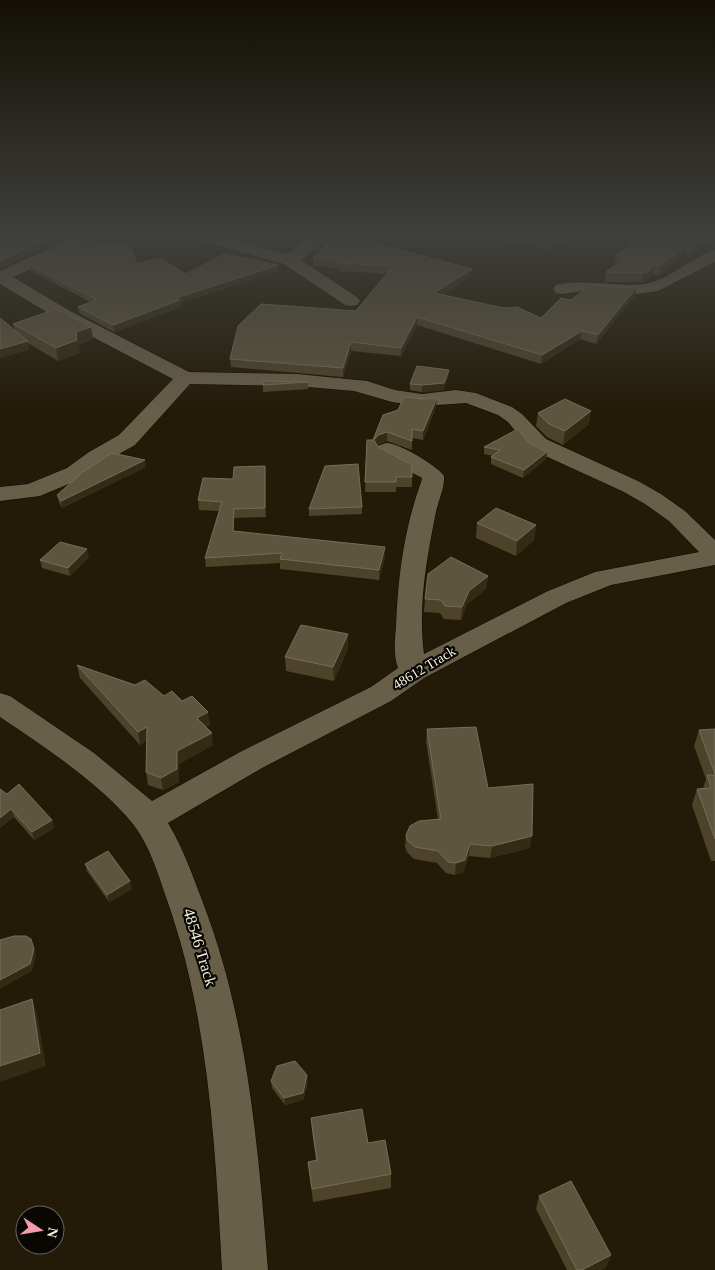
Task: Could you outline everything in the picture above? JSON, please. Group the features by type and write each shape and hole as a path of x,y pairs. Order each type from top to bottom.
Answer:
{"street":[{"path":"34,294 66,316 185,378 211,380 298,380 367,387 392,396 422,400 456,396 479,399 515,418 538,444 630,486 666,507 715,555"},
{"path":"340,294 350,301"},
{"path":"0,494 32,491 75,473 97,457 127,440 185,378"},
{"path":"387,450 423,469 432,476 433,482 425,504 410,576 409,646 414,672"},
{"name":"48612 Track","path":"148,819 251,760 381,694 414,672 557,596 596,581 715,555"},
{"name":"48546 Track","path":"0,703 54,738 123,793 148,819 161,842 193,918 214,994 226,1065 233,1124 245,1270"}],"building":[{"path":"86,294 188,294 176,298 180,300 113,325 78,307 97,300"},
{"path":"370,294 440,294 504,308 517,307 541,318 561,298 571,300 579,294 631,294 598,335 582,331 542,355 417,317 401,348 351,342 343,368 230,359 238,326 261,304 356,311"},
{"path":"56,309 91,327 76,332 77,340 56,348 13,324"},
{"path":"0,318 28,341 0,349"},
{"path":"417,366 449,370 444,383 410,384"},
{"path":"263,381 308,382 263,385"},
{"path":"404,397 437,398 423,431 412,429 412,441 387,432 378,435 374,440 378,447 412,465 412,477 396,477 396,482 365,482 367,440 373,440 383,415 398,410"},
{"path":"565,399 591,411 565,431 549,424 538,413"},
{"path":"518,429 529,443 547,452 524,470 491,457 500,450 484,447"},
{"path":"112,453 145,460 61,501 57,495 83,472"},
{"path":"358,464 362,507 309,509 325,466"},
{"path":"265,466 265,508 234,509 233,531 385,547 379,570 280,559 282,553 205,558 222,502 198,500 203,478 233,479 234,467"},
{"path":"496,508 536,525 517,541 477,523"},
{"path":"60,542 87,549 68,568 40,560"},
{"path":"451,557 488,576 469,591 462,607 445,606 441,600 425,599 428,574"},
{"path":"301,625 348,634 333,667 285,657"},
{"path":"77,665 135,685 145,680 164,696 172,691 182,701 192,696 208,712 197,718 212,733 177,751 177,769 161,778 146,772 147,727 138,732"},
{"path":"476,727 488,788 533,784 532,836 492,846 470,844 465,860 456,863 448,862 438,851 415,847 407,840 406,835 410,826 419,821 441,819 427,729"},
{"path":"715,729 715,774 699,730"},
{"path":"707,775 715,775 715,839 697,789 711,788"},
{"path":"19,784 52,820 32,832 11,809 0,818 0,789 7,794"},
{"path":"108,851 130,881 107,895 85,864"},
{"path":"14,936 26,936 31,939 34,949 30,964 0,980 0,940"},
{"path":"32,999 40,1053 0,1066 0,1010"},
{"path":"295,1061 307,1075 303,1093 284,1098 271,1081 277,1066"},
{"path":"362,1109 368,1143 385,1140 391,1174 312,1189 308,1162 317,1160 311,1118"},
{"path":"571,1181 611,1255 582,1270 577,1270 539,1196"}]}
